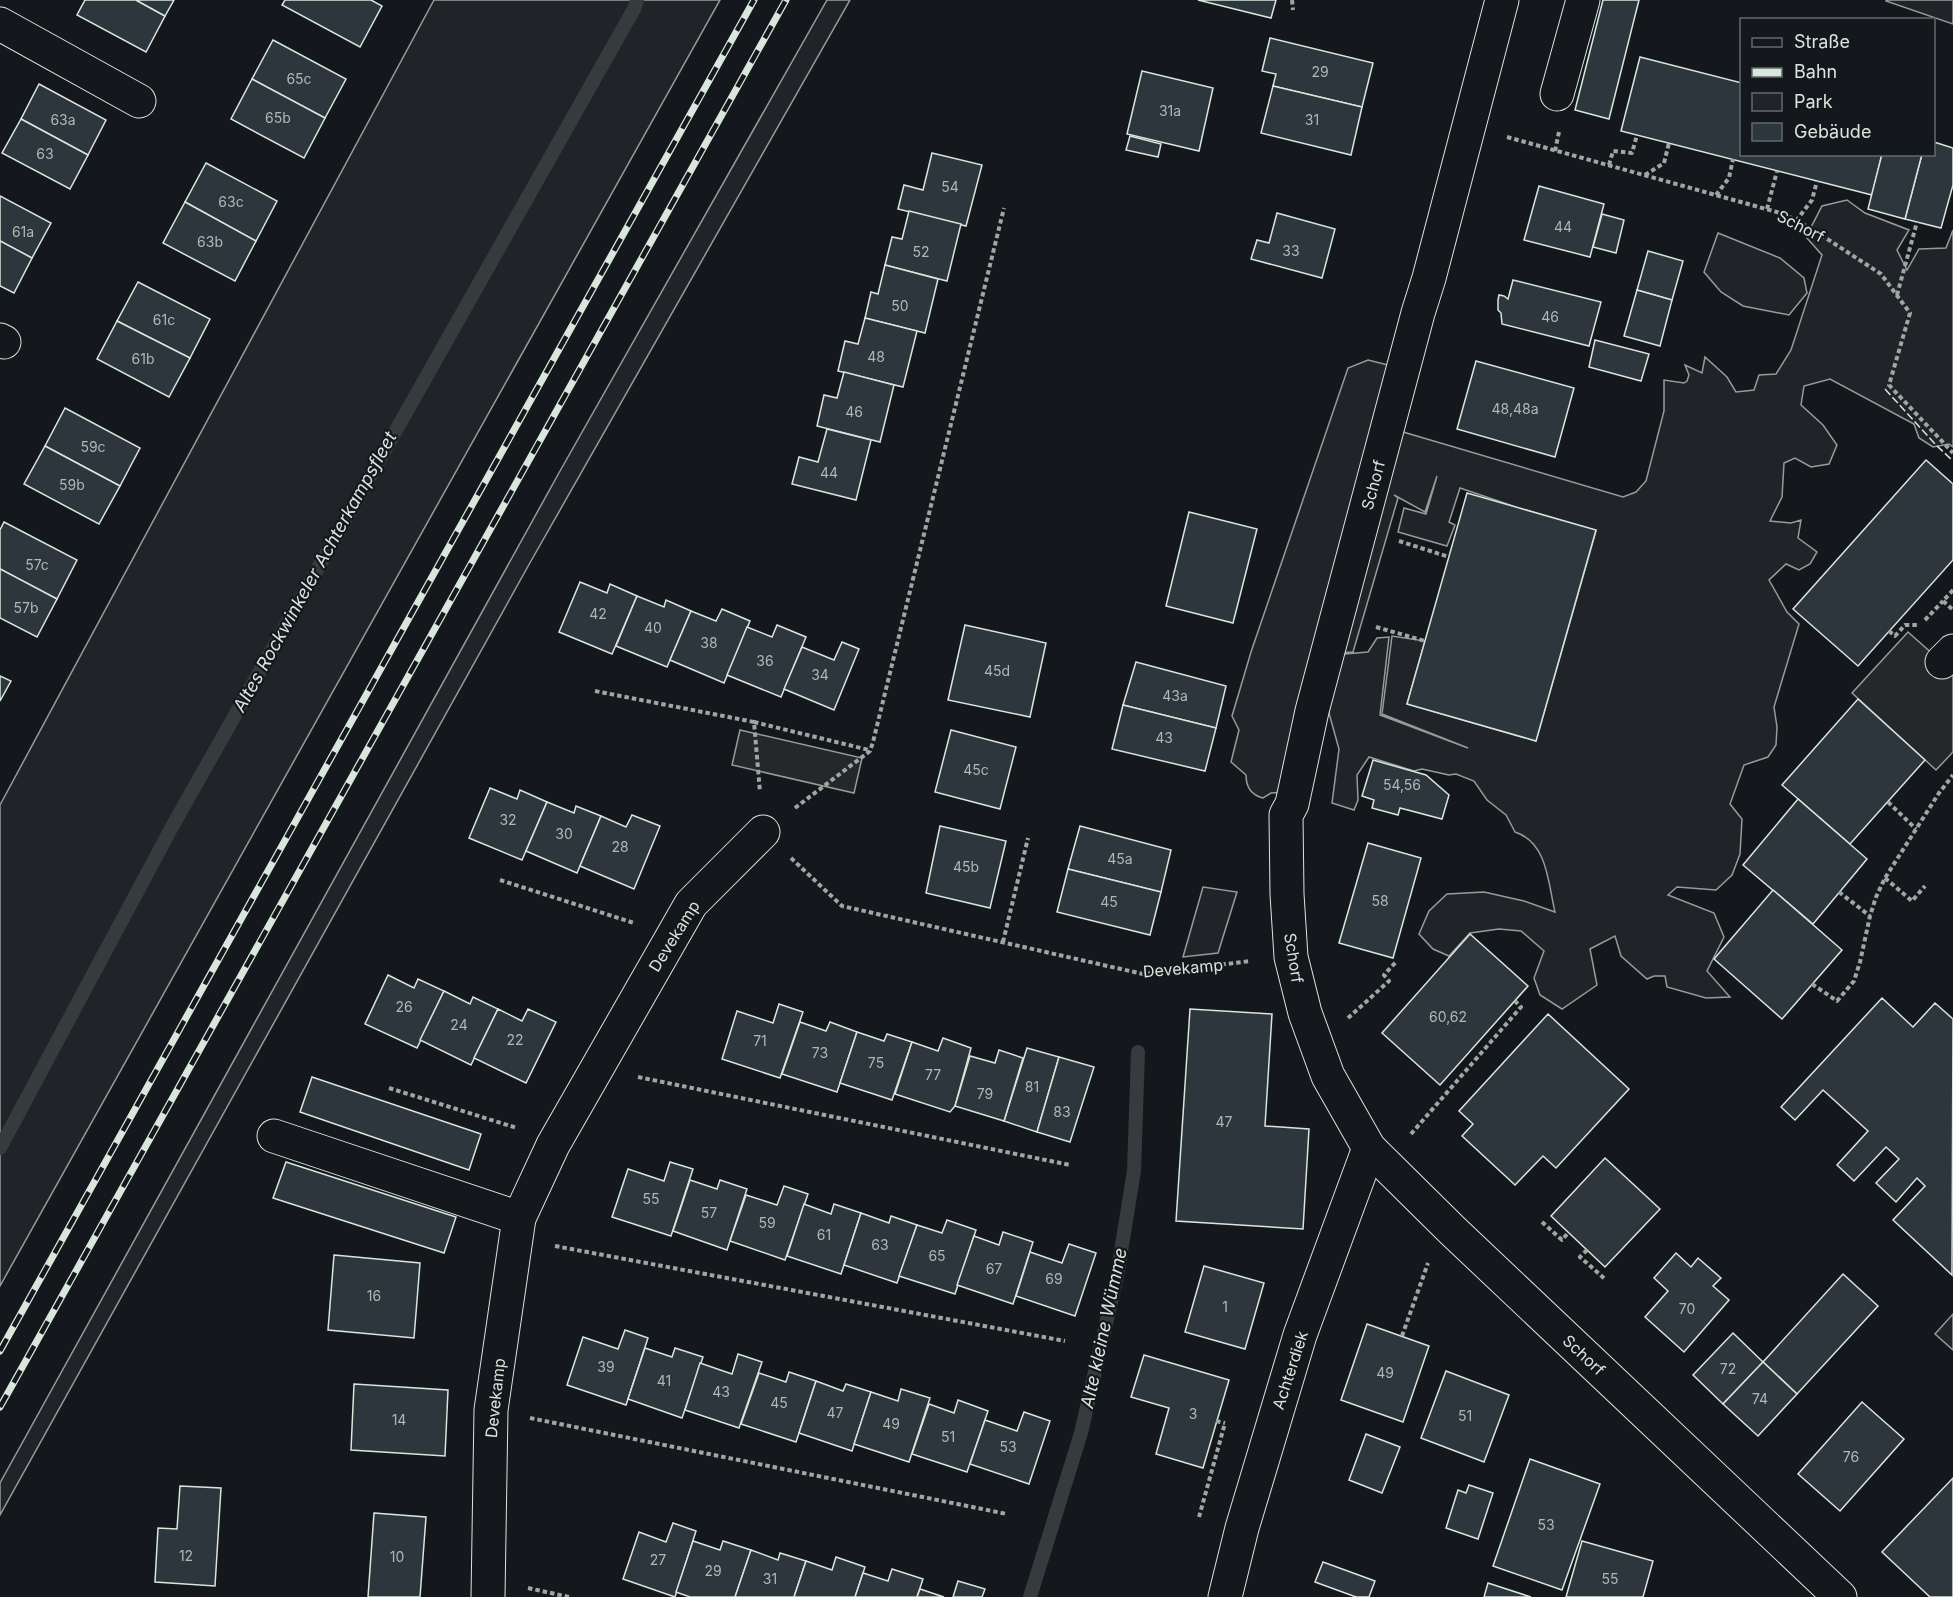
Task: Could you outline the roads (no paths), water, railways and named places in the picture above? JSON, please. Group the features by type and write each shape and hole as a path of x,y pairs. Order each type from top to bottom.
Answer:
{"street":[{"name":"Schorf","path":"1502,0 1312,711 1292,804 1286,815 1291,957 1305,1013 1328,1076 1377,1156 1840,1597"},
{"path":"1557,94 1583,0"},
{"path":"0,24 139,101"},
{"name":"Devekamp","path":"488,1597 491,1410 518,1228 552,1145 691,904 763,832"},
{"path":"274,1136 518,1228"},
{"name":"Achterdiek","path":"1226,1597 1242,1530 1300,1335 1377,1156"}],"waterway":[{"name":"Altes Rockwinkeler Achterkampsfleet","path":"0,1148 173,825 637,0"},
{"name":"Alte kleine Wümme","path":"1030,1597 1081,1433 1117,1276 1134,1171 1138,1052"}],"railway":[{"path":"0,1351 754,0"},
{"path":"0,1407 786,0"}]}
